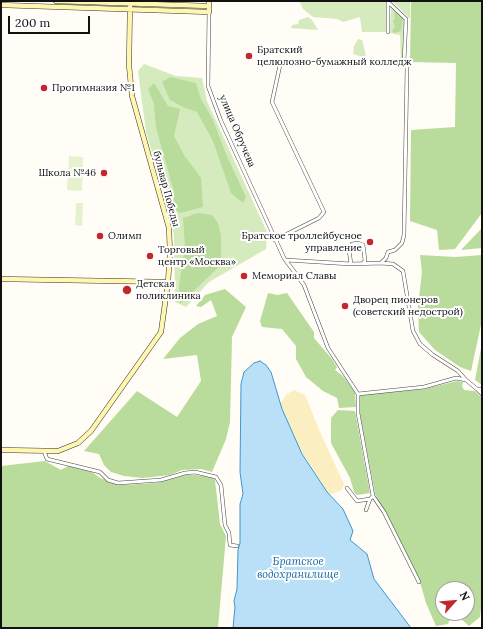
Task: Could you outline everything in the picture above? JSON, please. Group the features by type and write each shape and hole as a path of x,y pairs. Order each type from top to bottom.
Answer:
{"street":[{"path":"56,1 209,3"},
{"path":"388,1 388,32"},
{"path":"381,263 386,258 388,252 395,250 402,243 404,235 407,68 404,62 406,19 388,1"},
{"name":"бульвар Победы","path":"1,450 58,451 73,446 91,431 161,332 168,282 170,253 169,228 132,96 130,65 130,3"},
{"name":"улица Обручева","path":"209,3 208,86 221,121 275,240 286,260 304,285 328,348 358,394"},
{"path":"1,5 209,12"},
{"path":"275,240 319,218 324,212 272,102 280,65"},
{"path":"351,264 349,250 352,244 358,243 363,245 365,261 362,264"},
{"path":"286,260 351,264 393,264 403,271 414,331 420,344 433,355 458,371 482,394"},
{"path":"1,279 168,282"},
{"path":"419,582 384,512 373,496 358,413 358,394 424,387 456,378 466,380"},
{"path":"477,389 482,389"},
{"path":"44,451 47,459 100,472 108,480 118,483 162,480 185,473 195,472 216,477 221,485 225,525 229,534 230,545 237,546"},
{"path":"347,488 357,501 370,499"},
{"path":"366,510 370,499 373,496"}],"green space":[{"path":"299,1 386,1 386,32 362,32 360,17 343,22 337,19 313,17 303,9"},
{"path":"392,1 410,1 410,19"},
{"path":"411,1 482,1 482,213 455,249 439,250 437,230 410,221 411,130 455,127 456,63 410,62"},
{"path":"391,6 404,18 403,66 401,66 400,35 390,33"},
{"path":"394,12 403,19 401,31 394,33 392,31 395,27 393,21 395,18"},
{"path":"308,17 312,20 318,30 291,28 292,25 298,24 299,20"},
{"path":"358,39 362,40 366,55 363,57 353,54 354,46"},
{"path":"144,64 176,76 202,78 207,101 267,232 266,249 209,282 186,307 175,302 174,237 170,213 146,132 138,71"},
{"path":"170,77 196,83 201,99 213,120 226,154 246,197 243,203 231,193 213,141 197,112 185,108 170,100 162,82"},
{"path":"154,83 168,106 180,109 174,136 184,155 201,178 203,207 180,213 173,209 174,192 156,128 154,104 148,89"},
{"path":"69,156 83,157 82,191 67,190"},
{"path":"76,203 83,203 82,226 75,225"},
{"path":"198,213 212,215 218,223 221,235 221,265 180,304 179,287 185,245 183,218"},
{"path":"482,228 482,248 461,250"},
{"path":"420,255 455,257 482,255 482,320 471,371 460,367 435,350 419,332 418,306 422,272"},
{"path":"225,289 246,307 232,337 230,422 226,439 212,472 201,469 182,470 170,475 143,478 124,476 111,472 104,465 99,454 84,451 137,391 177,417 201,381 197,355 163,359 180,338 198,324 217,316 211,300 201,307 196,306 205,295"},
{"path":"268,293 277,295 287,293 314,332 314,338 337,367 335,370 343,376 355,392 356,407 339,408 337,398 323,391 306,377 296,359 296,346 282,329 262,327 260,321"},
{"path":"482,343 482,385 475,380"},
{"path":"457,381 463,382 462,386 464,390 475,391 482,398 482,599 480,617 469,626 463,621 475,621 475,581 435,581 435,621 449,621 448,624 436,626 426,603 420,582 375,494 360,414 360,395 424,389"},
{"path":"338,410 355,411 370,493 357,495 354,492 350,478 331,443 331,418"},
{"path":"45,461 61,470 68,466 92,472 100,478 122,485 156,483 186,475 212,477 215,480 220,524 226,536 218,628 1,628 1,466"}],"sand":[{"path":"294,390 305,395 344,484 342,490 329,495 297,444 280,404 287,394"}],"water":[{"name":"Братское водохранилище","path":"260,361 266,365 271,372 282,409 302,454 327,492 343,509 353,531 350,540 367,554 374,579 411,628 233,628 235,607 234,601 237,589 238,550 240,543 240,504 243,494 240,472 241,384 244,372 254,363"}],"place":[{"name":"Братский целюлозно-бумажный колледж","path":"249,56"},
{"name":"Прогимназия №1","path":"44,88"},
{"name":"Школа №46","path":"104,173"},
{"name":"Олимп","path":"100,236"},
{"name":"Братское троллейбусное управление","path":"370,242"},
{"name":"Торговый центр «Москва»","path":"150,256"},
{"name":"Мемориал Славы","path":"244,276"},
{"name":"Детская поликлиника","path":"127,290"},
{"name":"Дворец пионеров (советский недострой)","path":"345,306"}]}
